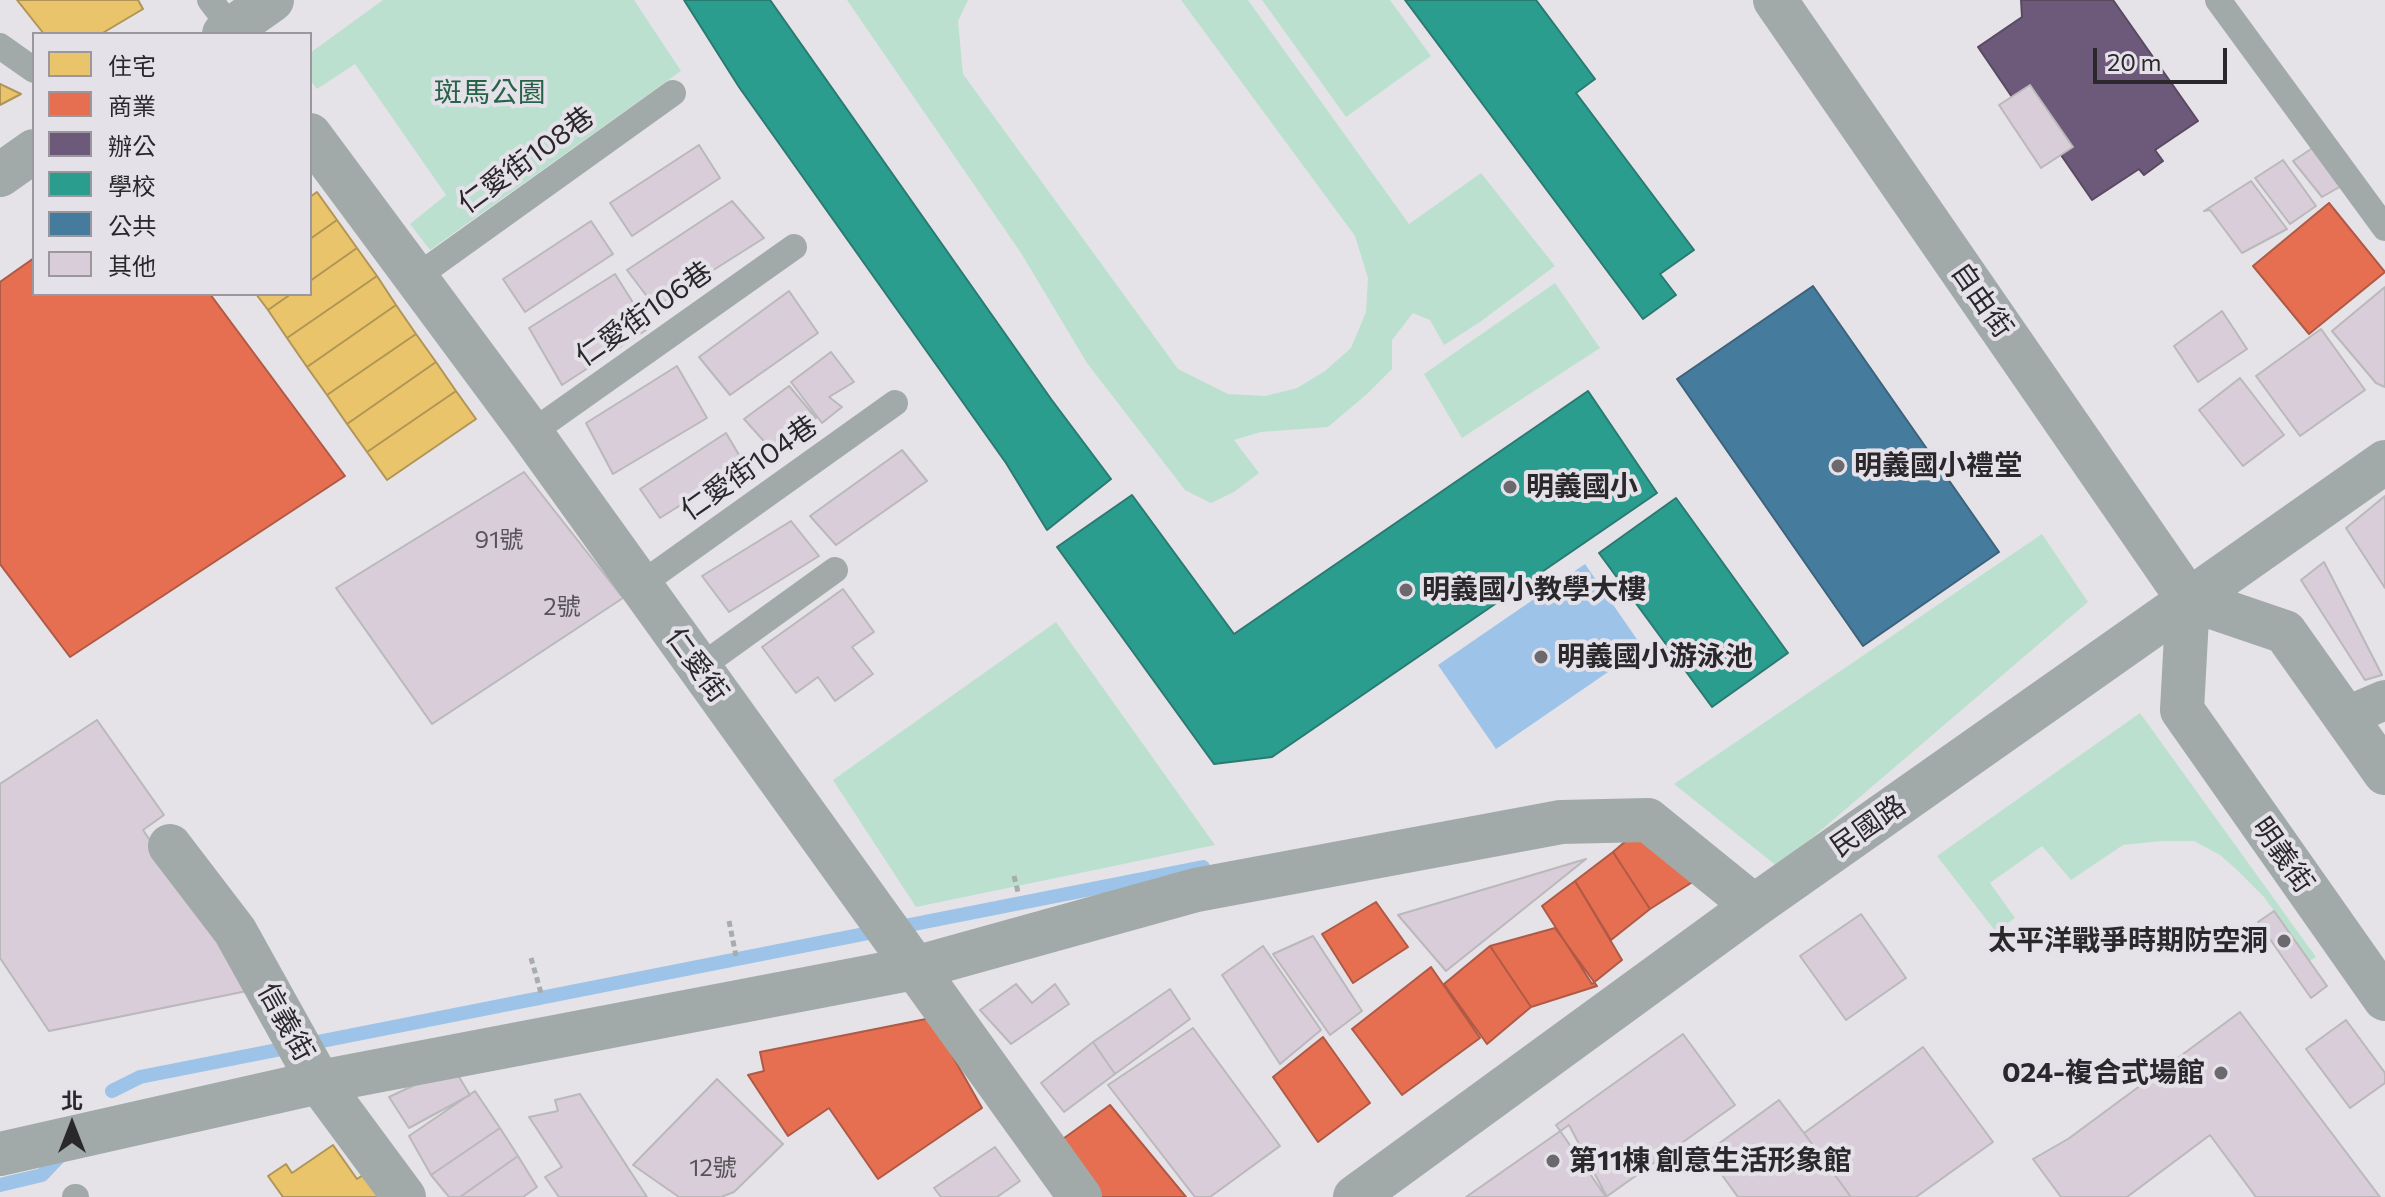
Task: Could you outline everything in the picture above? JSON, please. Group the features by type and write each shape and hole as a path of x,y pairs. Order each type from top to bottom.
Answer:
{"street":[{"path":"225,24 272,0"},
{"name":"自由街","path":"1775,0 2188,599"},
{"name":"仁愛街","path":"312,138 531,433 1080,1197"},
{"path":"0,175 32,152"},
{"name":"民國路","path":"1355,1197 1754,906 2385,462"},
{"path":"2188,599 2285,632 2385,773"},
{"name":"明義街","path":"2188,599 2182,710 2385,999"},
{"path":"2345,717 2385,700"},
{"path":"0,1154 305,1057 896,942 1561,822 1648,820 1754,906"},
{"name":"信義街","path":"170,846 235,931 305,1057 404,1197"}],"lane":[{"path":"2218,0 2385,228"},
{"path":"0,46 32,69"},
{"name":"仁愛街108巷","path":"415,278 673,93"},
{"name":"仁愛街106巷","path":"531,433 794,247"},
{"name":"仁愛街104巷","path":"640,585 895,403"},
{"path":"699,668 835,570"}],"path":[{"path":"1014,876 1016,885"},
{"path":"729,921 733,941"},
{"path":"531,958 537,979"}],"green space":[{"name":"斑馬公園","path":"383,0 634,0 681,71 430,250 410,224 446,195 355,64 317,89 312,83 312,52"},
{"path":"847,0 968,0 958,21 963,74 1178,369 1228,394 1265,396 1297,388 1325,371 1351,348 1366,312 1368,278 1355,236 1181,0 1248,0 1409,224 1481,173 1555,266 1444,345 1430,320 1413,313 1392,340 1392,369 1328,427 1261,432 1234,440 1259,473 1234,492 1211,503 1185,490 1087,363 1021,253"},
{"path":"1262,0 1390,0 1431,56 1346,117"},
{"path":"1555,283 1600,348 1462,438 1424,374"},
{"path":"2042,534 2088,602 1778,867 1674,784"},
{"path":"1056,622 1215,845 916,907 833,780"},
{"path":"2140,713 2316,957 2310,961 2264,897 2236,869 2220,855 2194,841 2123,845 2071,880 2042,846 1990,883 2015,918 1996,932 1937,856"}],"water":[{"name":"明義國小游泳池","path":"1585,564 1643,648 1496,749 1438,665"}],"building: 住宅":[{"path":"17,0 138,0 143,9 104,32 42,32"},
{"path":"0,84 21,94 0,105"},
{"path":"317,192 337,220 312,238 312,196"},
{"path":"337,220 357,248 312,280 312,238"},
{"path":"357,248 377,276 287,338 268,310 288,296 312,296 312,280"},
{"path":"377,276 396,305 307,367 287,338"},
{"path":"258,296 288,296 268,310"},
{"path":"396,305 416,334 327,395 307,367"},
{"path":"416,334 436,362 347,424 327,395"},
{"path":"436,362 456,391 367,452 347,424"},
{"path":"456,391 476,419 387,480 367,452"},
{"path":"333,1145 357,1179 363,1175 395,1197 283,1197 268,1176 286,1164 292,1173"}],"building: 商業":[{"path":"2329,203 2385,272 2309,334 2253,266"},
{"path":"32,259 32,296 211,296 345,476 70,657 0,564 0,282"},
{"path":"1641,828 1702,876 1650,909 1613,852"},
{"path":"1613,852 1650,909 1611,940 1575,881"},
{"path":"1575,881 1622,960 1592,984 1542,906"},
{"path":"1376,902 1408,947 1353,983 1322,934"},
{"path":"1555,928 1597,986 1531,1007 1490,946"},
{"path":"1490,946 1531,1007 1487,1044 1444,984"},
{"path":"1431,967 1480,1038 1402,1095 1352,1029"},
{"path":"931,1018 982,1108 878,1179 829,1108 788,1136 748,1075 764,1071 760,1052"},
{"path":"1323,1037 1370,1103 1318,1142 1273,1077"},
{"path":"1110,1105 1186,1197 1099,1197 1060,1141"}],"building: 辦公":[{"path":"2021,0 2113,0 2198,121 2155,150 2163,161 2144,175 2139,169 2092,200 2061,155 2073,147 2030,85 2012,97 1978,47 2022,17"}],"building: 學校":[{"path":"684,0 770,0 1051,399 1111,479 1047,530 1006,463 739,87"},
{"path":"1405,0 1536,0 1595,79 1576,93 1694,250 1660,274 1676,295 1643,319"},
{"name":"明義國小教學大樓","path":"1588,391 1657,493 1272,757 1214,764 1057,547 1132,495 1234,634"},
{"path":"1676,498 1788,653 1712,707 1599,553"}],"building: 公共":[{"name":"明義國小禮堂","path":"1813,286 1999,552 1863,646 1677,379"}],"building: 其他":[{"path":"2030,85 2073,147 2041,168 1999,105"},
{"path":"699,145 720,178 632,236 610,203"},
{"path":"2314,147 2343,185 2322,197 2293,161"},
{"path":"2283,160 2316,206 2290,224 2255,178"},
{"path":"2251,181 2287,229 2242,253 2210,210 2204,211"},
{"path":"732,201 764,238 655,307 627,270"},
{"path":"591,221 613,254 525,312 503,279"},
{"path":"615,274 649,328 562,385 529,328"},
{"path":"2385,287 2385,387 2376,383 2332,331"},
{"path":"789,291 818,333 730,395 699,357"},
{"path":"2222,311 2247,349 2198,382 2174,346"},
{"path":"2321,329 2365,390 2300,436 2256,376"},
{"path":"831,352 854,382 829,397 842,407 822,423 791,382"},
{"path":"677,366 707,418 613,474 586,423"},
{"path":"2240,378 2284,435 2243,466 2199,410"},
{"path":"789,386 816,418 771,449 744,419"},
{"path":"726,433 745,465 660,518 640,489"},
{"path":"902,450 927,481 836,545 810,516"},
{"path":"524,472 623,598 432,724 336,588"},
{"path":"2385,496 2385,588 2346,528"},
{"path":"791,521 819,556 729,612 702,576"},
{"path":"2324,562 2382,675 2365,680 2301,580"},
{"path":"843,589 874,632 852,647 873,674 835,701 818,677 796,693 762,647"},
{"path":"97,720 164,815 143,830 252,990 49,1031 0,958 0,784"},
{"path":"1586,859 1446,971 1398,915"},
{"name":"太平洋戰爭時期防空洞","path":"2274,911 2327,986 2311,998 2258,922"},
{"path":"1861,914 1906,978 1846,1020 1800,956"},
{"path":"1313,936 1362,1011 1330,1035 1273,954"},
{"path":"1263,946 1321,1030 1280,1064 1222,975"},
{"path":"1016,984 1032,1003 1055,984 1069,1004 1011,1044 980,1010"},
{"path":"1170,989 1190,1019 1115,1074 1093,1042"},
{"name":"024-複合式場館","path":"2240,1012 2380,1197 2256,1197 2210,1135 2127,1197 2061,1197 2033,1159 2068,1139"},
{"path":"2346,1020 2385,1073 2385,1083 2350,1108 2306,1049"},
{"path":"1193,1028 1280,1146 1210,1197 1195,1197 1108,1085"},
{"path":"1683,1034 1735,1105 1606,1197 1556,1125"},
{"path":"1093,1042 1115,1074 1064,1112 1041,1083"},
{"path":"1923,1047 1993,1142 1916,1197 1851,1197 1804,1133"},
{"path":"453,1067 470,1095 409,1128 389,1097"},
{"path":"717,1079 783,1144 734,1192 721,1197 679,1197 633,1165"},
{"path":"475,1091 500,1128 431,1175 409,1136"},
{"path":"580,1094 647,1197 559,1197 545,1177 562,1167 529,1117 558,1111 555,1100"},
{"path":"1779,1100 1851,1197 1738,1197 1706,1153"},
{"name":"第11棟 創意生活形象館","path":"1569,1125 1607,1197 1466,1197"},
{"path":"500,1128 518,1156 460,1197 449,1197 431,1175"},
{"path":"995,1147 1020,1181 997,1197 941,1197 934,1188"},
{"path":"518,1156 537,1187 523,1197 460,1197"}],"waterway":[{"path":"112,1091 140,1077 1203,867"},
{"path":"0,1185 42,1175 60,1156"}],"place":[{"name":"明義國小禮堂","path":"1838,466"},
{"name":"明義國小","path":"1510,487"},
{"name":"明義國小教學大樓","path":"1406,590"},
{"name":"明義國小游泳池","path":"1541,657"},
{"name":"太平洋戰爭時期防空洞","path":"2284,941"},
{"name":"024-複合式場館","path":"2221,1073"},
{"name":"第11棟 創意生活形象館","path":"1553,1161"}]}
